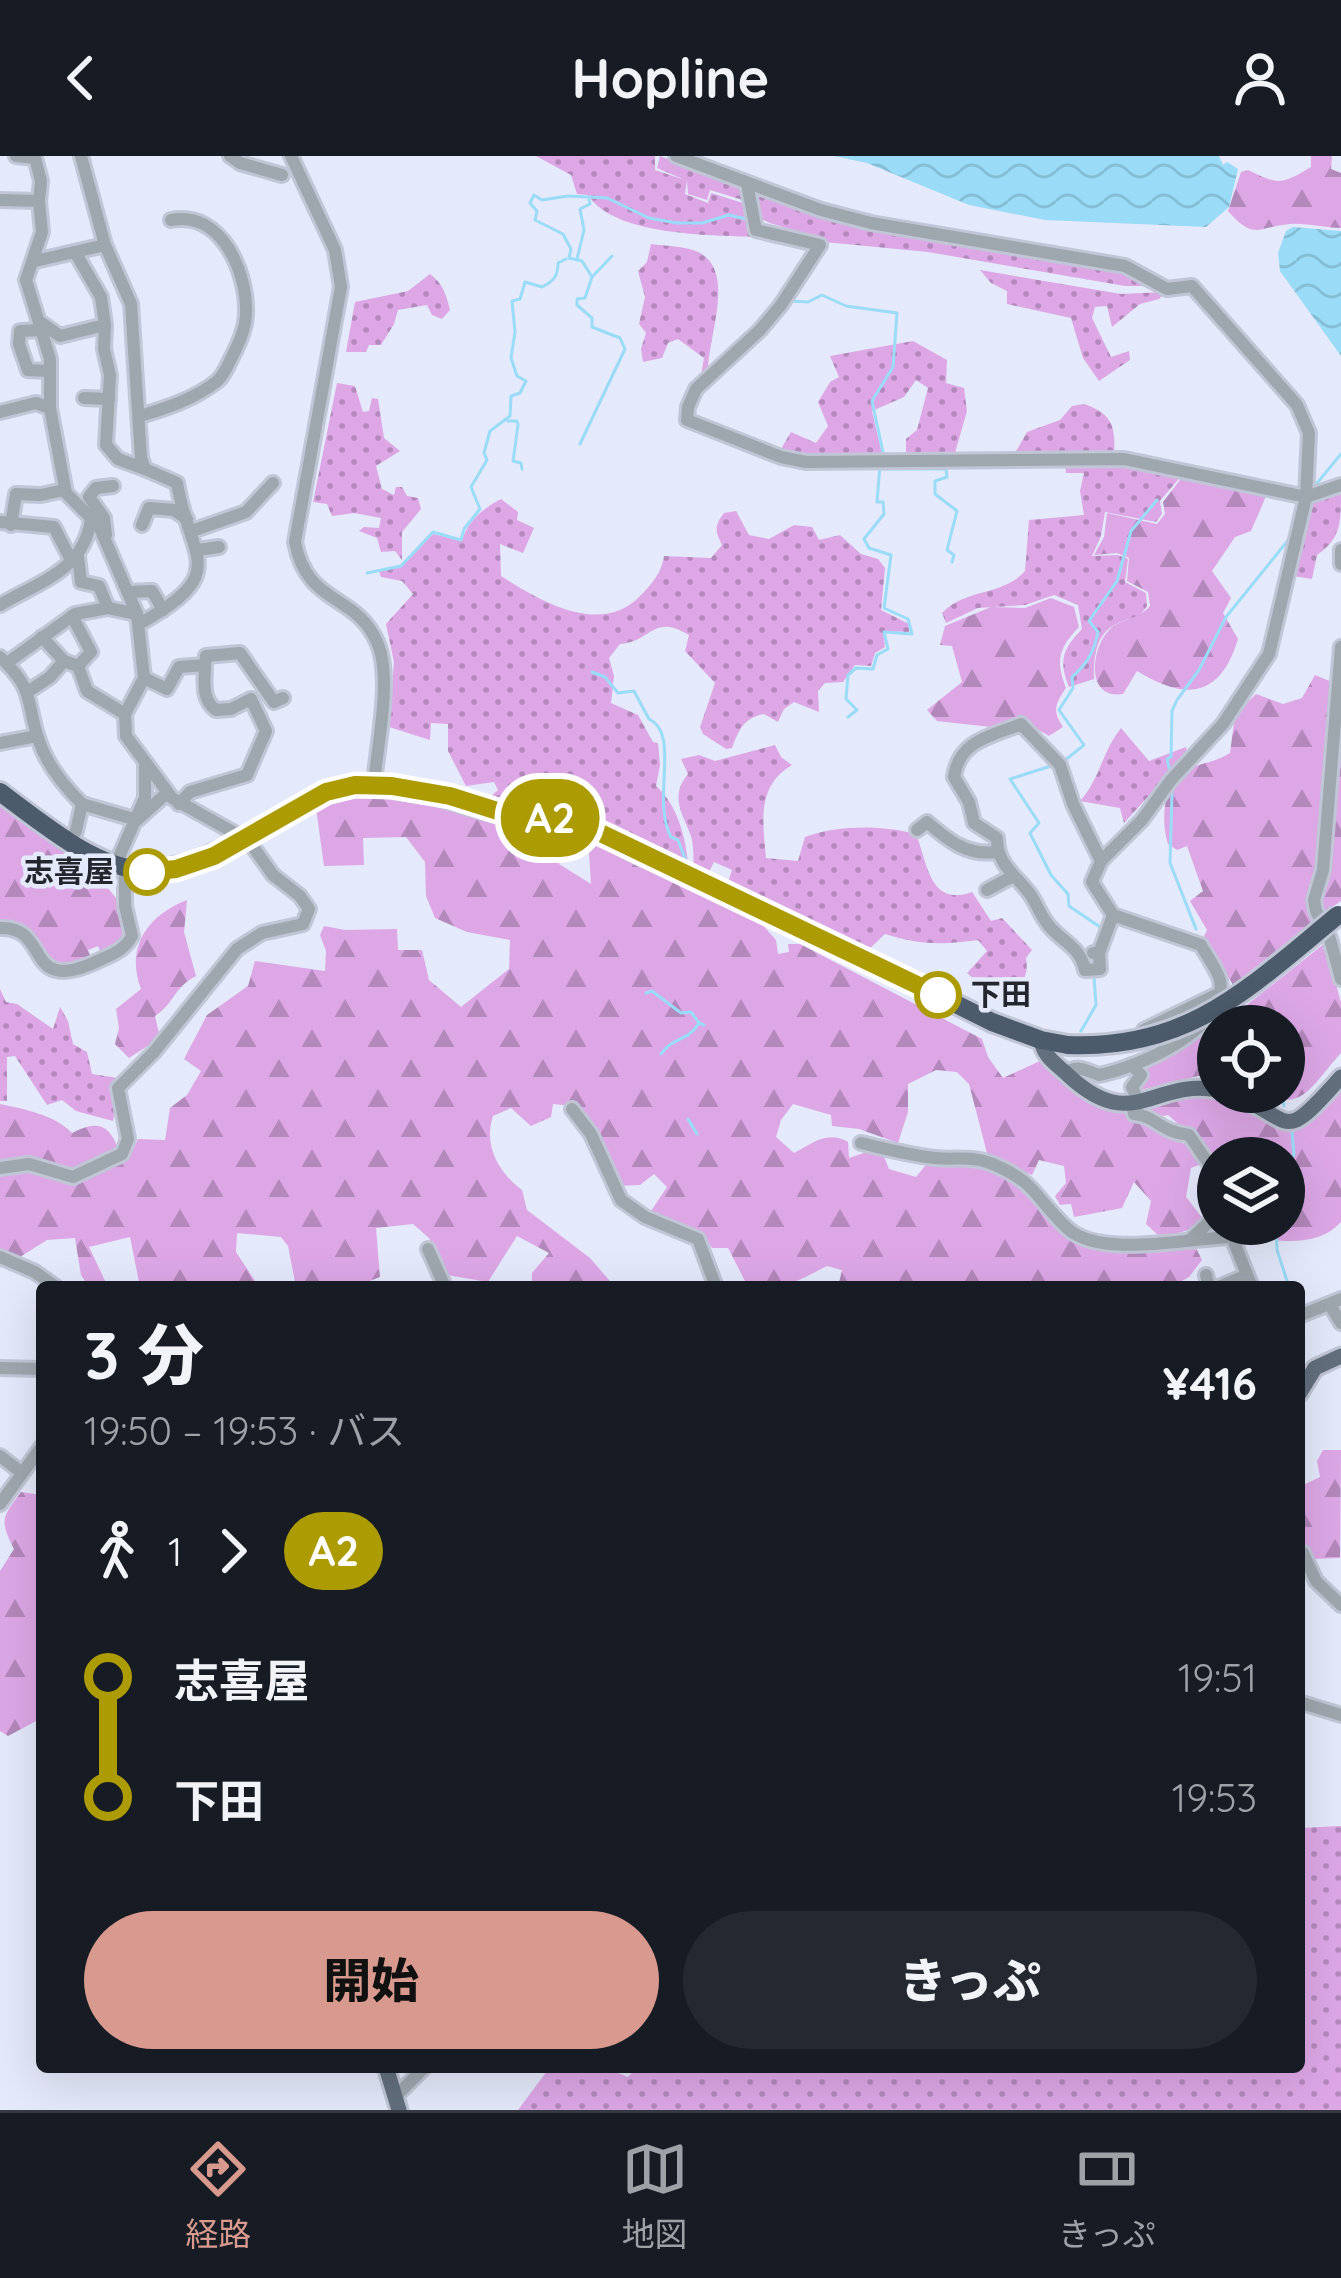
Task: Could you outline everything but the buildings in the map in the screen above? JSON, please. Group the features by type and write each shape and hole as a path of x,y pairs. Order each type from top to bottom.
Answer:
{"highway":[{"path":"0,792 68,844 120,868 176,869 214,856 317,796 355,785 450,796 507,814 588,827 992,1022 1069,1045 1146,1040 1208,1017 1339,914"}],"main road":[{"path":"1041,1040 1044,1053 1100,1100 1132,1103 1197,1090"},
{"path":"1263,1113 1277,1120 1306,1116 1341,1077"},
{"path":"1307,1366 1340,1360"},
{"path":"388,2073 396,2103"}],"street":[{"path":"0,1168 29,1164 73,1177 122,1154 128,1138 118,1088 154,1052 237,949 262,933 303,924 309,913 306,903 273,874 245,839 178,804 126,736 125,714 144,678 138,619 107,542 64,490 50,408 50,371 26,280 42,232 41,181 34,158 16,156"},
{"path":"81,156 105,245 131,304 141,458 146,469"},
{"path":"230,156 282,175"},
{"path":"291,156 335,250 341,286 295,542 303,573 311,583 359,616 378,643 383,675 374,784"},
{"path":"676,156 871,223 1125,266 1167,289 1192,286 1297,405 1307,423 1306,497 1269,654 1222,724 1101,861 1092,882 1113,915 1201,945 1221,982 1218,1002 1201,1030 1132,1065 1099,1076 1076,1068 1066,1073"},
{"path":"747,184 756,230 820,245 771,318 696,389 687,420 795,460 865,464 1124,459 1306,497 1341,485"},
{"path":"0,200 39,201"},
{"path":"140,416 182,404 220,381 244,331 242,284 226,245 214,229 194,218 171,220"},
{"path":"35,260 105,245"},
{"path":"75,253 101,298 109,392 106,445 118,459 177,483 198,550 199,572 163,610 138,619 108,608 75,615 3,660 29,691 37,736 51,766 82,804 137,820"},
{"path":"50,371 28,370 20,331 42,330 55,344 60,336 105,325"},
{"path":"84,398 139,388"},
{"path":"0,412 36,403 50,408"},
{"path":"107,542 104,518 89,497 97,488 109,487 118,459"},
{"path":"190,525 241,514 273,483"},
{"path":"29,691 92,652 75,615 81,582 75,560 54,527 5,524 16,494 64,490"},
{"path":"241,514 250,496"},
{"path":"142,525 149,508 174,510 190,525"},
{"path":"0,605 75,560 88,539 91,518"},
{"path":"198,550 218,547"},
{"path":"1341,550 1341,564"},
{"path":"81,582 99,586 108,608"},
{"path":"128,592 152,592 163,610"},
{"path":"42,637 71,663 87,691 125,714"},
{"path":"1341,647 1323,870 1314,900 1341,979"},
{"path":"178,804 190,792 248,775 266,730 251,699 231,709 216,710 209,705 204,689 206,656 240,652 274,702 283,698"},
{"path":"144,678 166,689 179,667 205,665"},
{"path":"1101,861 1060,765 1022,724 981,737 965,750 953,770 974,823 997,838 997,852 1048,925 1081,954 1099,953 1113,915"},
{"path":"0,742 37,736"},
{"path":"0,928 26,933 38,957 53,970 80,970 121,950 132,936 120,868 145,798 145,766"},
{"path":"137,820 167,793"},
{"path":"68,844 82,804"},
{"path":"916,830 927,822 962,850 997,852"},
{"path":"987,890 1012,876"},
{"path":"1091,1036 1144,1030 1218,994"},
{"path":"1132,1065 1142,1076 1132,1087 1134,1114 1148,1115 1168,1133 1189,1135 1197,1147"},
{"path":"572,1108 591,1134 621,1201 645,1217 698,1239 714,1281"},
{"path":"861,1143 903,1154 988,1162 1025,1179 1076,1235 1146,1246 1232,1237 1250,1281"},
{"path":"1192,1239 1197,1234"},
{"path":"428,1249 442,1281"},
{"path":"0,1257 48,1281"},
{"path":"1305,1314 1335,1302 1341,1323"},
{"path":"0,1368 36,1369"},
{"path":"0,1504 36,1455"},
{"path":"0,1456 22,1473"},
{"path":"1305,1557 1316,1581 1341,1605"},
{"path":"1305,1704 1341,1715"},
{"path":"396,2103 420,2073"}],"green space":[{"path":"536,156 655,156 655,170 685,180 657,168 660,156 744,188 746,201 710,190 707,200 688,194 687,180 685,194 708,203 711,193 746,204 754,237 665,231 619,219 588,195 577,194 571,175"},
{"path":"1311,156 1332,156 1331,169 1341,173 1341,228 1296,224 1256,230 1228,211 1241,172 1285,180 1311,167"},
{"path":"758,194 802,209 1120,269 1156,286 1125,286 928,252 814,241 759,217"},
{"path":"651,244 698,252 716,274 717,308 708,375 700,381 704,358 678,339 668,343 662,358 643,362 646,333 639,324 645,297 638,271 647,262"},
{"path":"980,270 1121,294 1165,292 1159,299 1140,304 1112,327 1107,306 1095,307 1092,318 1111,357 1129,351 1130,360 1099,381 1083,358 1071,318 1007,304 1007,291"},
{"path":"430,274 449,304 442,319 432,315 427,305 398,310 381,345 369,345 366,352 346,352 355,302 408,291"},
{"path":"913,341 947,360 946,383 964,388 967,411 955,453 906,454 906,439 917,430 928,388 916,380 904,397 872,411 882,454 824,456 781,449 791,432 816,443 828,426 818,402 830,382 839,377 830,356"},
{"path":"337,383 355,386 363,412 369,411 372,398 378,399 384,438 400,451 376,466 382,489 394,495 396,487 402,487 407,496 418,498 421,509 402,532 402,560 395,551 381,552 377,538 359,531 379,528 381,518 354,513 332,516 327,504 313,502"},
{"path":"1084,404 1110,421 1114,452 1014,455 1027,432 1060,420 1072,406"},
{"path":"1065,462 1107,462 1182,475 1160,501 1162,514 1156,522 1105,512 1092,556 1128,559 1125,582 1146,593 1147,606 1139,617 1116,624 1102,637 1094,679 1069,687 1063,662 1082,629 1078,605 1054,595 1025,605 978,608 946,623 942,613 1025,571 1029,520 1084,515 1080,491 1084,473 1066,473"},
{"path":"1183,476 1267,494 1251,531 1235,537 1212,571 1231,598 1223,613 1238,639 1231,659 1211,683 1186,690 1137,671 1123,694 1111,694 1097,682 1098,649 1109,630 1150,606 1148,592 1127,581 1129,558 1117,553 1094,555 1104,537 1107,513 1157,524 1165,514 1163,502"},
{"path":"1341,492 1338,529 1317,555 1312,579 1293,576 1313,502"},
{"path":"501,499 518,512 517,520 534,528 523,553 500,544 501,576 570,611 607,614 624,608 652,582 664,556 711,558 722,545 718,522 724,513 736,511 749,535 769,539 794,525 812,527 819,540 840,535 861,554 878,559 885,568 881,610 909,624 909,632 883,631 885,647 875,653 871,666 855,665 843,682 825,683 818,691 819,712 794,702 778,722 764,714 757,716 743,725 732,748 726,749 700,727 715,683 685,651 689,635 659,628 620,644 609,658 614,676 611,703 638,715 658,743 656,786 679,822 688,864 592,815 589,807 551,808 489,798 498,790 494,782 466,786 448,751 448,724 431,723 430,740 389,727 394,662 386,624 413,594 402,581 381,577 379,571 401,567 433,534 462,541 477,516"},
{"path":"1051,598 1074,607 1079,627 1061,655 1066,688 1056,712 1063,727 1049,736 1017,717 991,727 937,721 927,710 962,682 952,646 940,645 945,626 991,607 1025,608"},
{"path":"1315,675 1332,682 1320,870 1309,905 1314,921 1233,985 1190,901 1203,891 1187,846 1177,850 1168,844 1166,800 1183,772 1230,753 1235,715 1256,694 1283,704 1302,698"},
{"path":"1121,728 1149,761 1186,747 1187,754 1124,823 1120,808 1080,801"},
{"path":"1341,731 1341,901 1322,914 1322,902"},
{"path":"775,745 792,765 767,794 763,819 766,858 798,861 805,837 831,830 875,828 916,834 938,888 958,895 972,892 991,921 1002,918 1032,950 1023,980 1016,986 996,988 967,973 987,951 978,940 931,943 885,934 868,950 728,882 732,870 714,862 709,872 694,866 692,839 679,805 679,790 688,774 681,759 699,755 715,761"},
{"path":"365,796 434,806 509,827 555,829 559,864 591,884 588,839 760,922 776,940 778,954 789,952 788,944 800,944 982,1039 1003,1078 1040,1061 1090,1100 1126,1107 1127,1115 1197,1155 1186,1197 1197,1211 1197,1224 1158,1235 1146,1224 1151,1201 1134,1182 1122,1208 1074,1217 1071,1204 1060,1205 1055,1196 1066,1183 1064,1166 1039,1160 1032,1175 988,1157 969,1084 957,1072 936,1070 908,1084 908,1112 898,1143 859,1129 832,1126 831,1115 793,1104 776,1137 794,1153 833,1137 848,1142 849,1158 873,1150 883,1154 889,1169 916,1177 929,1161 970,1162 1023,1184 1070,1238 1101,1248 1155,1253 1194,1244 1202,1260 1182,1281 839,1281 842,1270 827,1266 797,1281 745,1281 728,1248 712,1248 703,1235 649,1214 667,1187 654,1174 640,1185 616,1186 574,1106 553,1104 551,1117 531,1126 511,1108 493,1116 492,1148 500,1167 522,1190 527,1210 590,1258 610,1281 532,1281 532,1273 549,1253 517,1236 489,1281 447,1275 429,1238 413,1224 376,1228 380,1277 370,1281 295,1281 288,1246 281,1237 237,1233 236,1252 255,1281 139,1281 130,1237 89,1247 105,1281 85,1281 75,1238 47,1240 20,1257 0,1250 0,1175 20,1168 58,1181 75,1181 128,1160 138,1139 165,1140 170,1108 187,1095 201,1071 184,1059 207,1015 248,986 255,961 325,971 326,951 320,935 324,926 397,929 398,950 422,950 429,980 461,1007 509,969 510,940 467,932 435,918 426,896 425,862 406,837 363,838 364,865 324,866 316,808"},
{"path":"0,801 76,858 107,871 103,882 120,903 126,938 102,955 98,946 88,950 92,960 62,968 50,961 29,930 0,923"},
{"path":"187,900 184,932 196,976 155,1016 160,1038 129,1058 115,1044 116,1009 141,989 138,946 161,914"},
{"path":"1325,943 1341,1003 1341,1053 1305,1093 1305,1005 1247,1005"},
{"path":"0,989 6,1002 17,1004 53,1029 60,1007 73,1044 87,1052 92,1074 118,1078 112,1089 113,1121 76,1111 62,1100 47,1105 15,1056 7,1057 7,1101 0,1101"},
{"path":"1197,1035 1197,1076 1141,1090 1147,1074 1141,1065"},
{"path":"1341,1084 1341,1222 1327,1233 1305,1240 1305,1137 1197,1140 1168,1115 1159,1117 1136,1107 1178,1094 1197,1095 1197,1113 1252,1113 1284,1128 1306,1124"},
{"path":"0,1104 48,1117 72,1133 100,1126 118,1149 104,1161 75,1168 16,1161 0,1164"},
{"path":"1323,1450 1341,1450 1340,1558 1311,1559 1305,1550 1305,1484 1320,1477 1317,1461"},
{"path":"21,1492 36,1494 36,1721 8,1736 0,1731 0,1571 14,1549 6,1532 10,1508"},
{"path":"1341,1826 1341,2110 518,2110 546,2073 628,2077 632,2073 1305,2073 1305,1828"}],"water":[{"path":"834,156 1219,156 1223,165 1227,162 1238,169 1229,207 1206,227 1045,220 969,205 867,163"},
{"path":"1293,227 1341,231 1341,356 1280,271 1278,253 1286,231"}],"waterway":[{"path":"580,444 625,349 620,338 592,327 592,318 577,305 577,299 585,298 592,277 582,261 569,258 571,249 563,234 535,220 537,211 530,203 534,195 542,200 607,198 649,218 677,223 702,223 729,215 746,219"},
{"path":"577,259 584,230 580,209 589,200"},
{"path":"593,276 612,256"},
{"path":"367,573 401,566 433,532 461,540 480,509 471,487 487,460 484,453 490,431 510,416 511,396 520,393 526,381 517,376 511,358 512,301 520,299 525,282 542,287 550,283 558,263 566,259"},
{"path":"790,301 808,302 822,295 846,306 897,313 893,367 872,401 884,457"},
{"path":"508,421 517,421 513,461 521,463 522,469"},
{"path":"1313,488 1341,454"},
{"path":"848,717 857,710 846,699 848,675 856,668 873,669 877,655 888,649 884,632 912,634 908,619 884,608 891,555 869,548 864,539 884,514 883,502 877,502 880,465"},
{"path":"881,469 946,469 947,477 935,481 935,494 957,511 947,550 954,555 952,562"},
{"path":"1064,761 1084,745 1059,710 1073,688 1072,677 1094,646 1098,632 1089,621 1117,581 1131,531 1157,500"},
{"path":"1170,771 1167,759 1171,757 1172,711 1177,700 1199,670 1226,617 1289,539"},
{"path":"592,672 605,677 618,693 634,691 658,727 665,753 666,822 686,861"},
{"path":"1051,766 1010,779 1039,823 1030,833 1051,875 1068,894 1069,906 1103,929"},
{"path":"1172,792 1170,863 1196,929"},
{"path":"1081,1031 1096,1005 1094,977"},
{"path":"646,993 652,991 681,1013 691,1012 699,1023"},
{"path":"661,1054 699,1023 704,1025"},
{"path":"688,1119 697,1134"},
{"path":"1292,1132 1292,1137"},
{"path":"1277,1245 1287,1281"}],"bus line":[{"name":"A2","path":"147,872 176,869 214,856 326,792 355,785 392,786 450,796 489,811 588,827 938,995"}],"place":[{"name":"志喜屋","path":"147,872"},
{"name":"下田","path":"938,995"}]}
